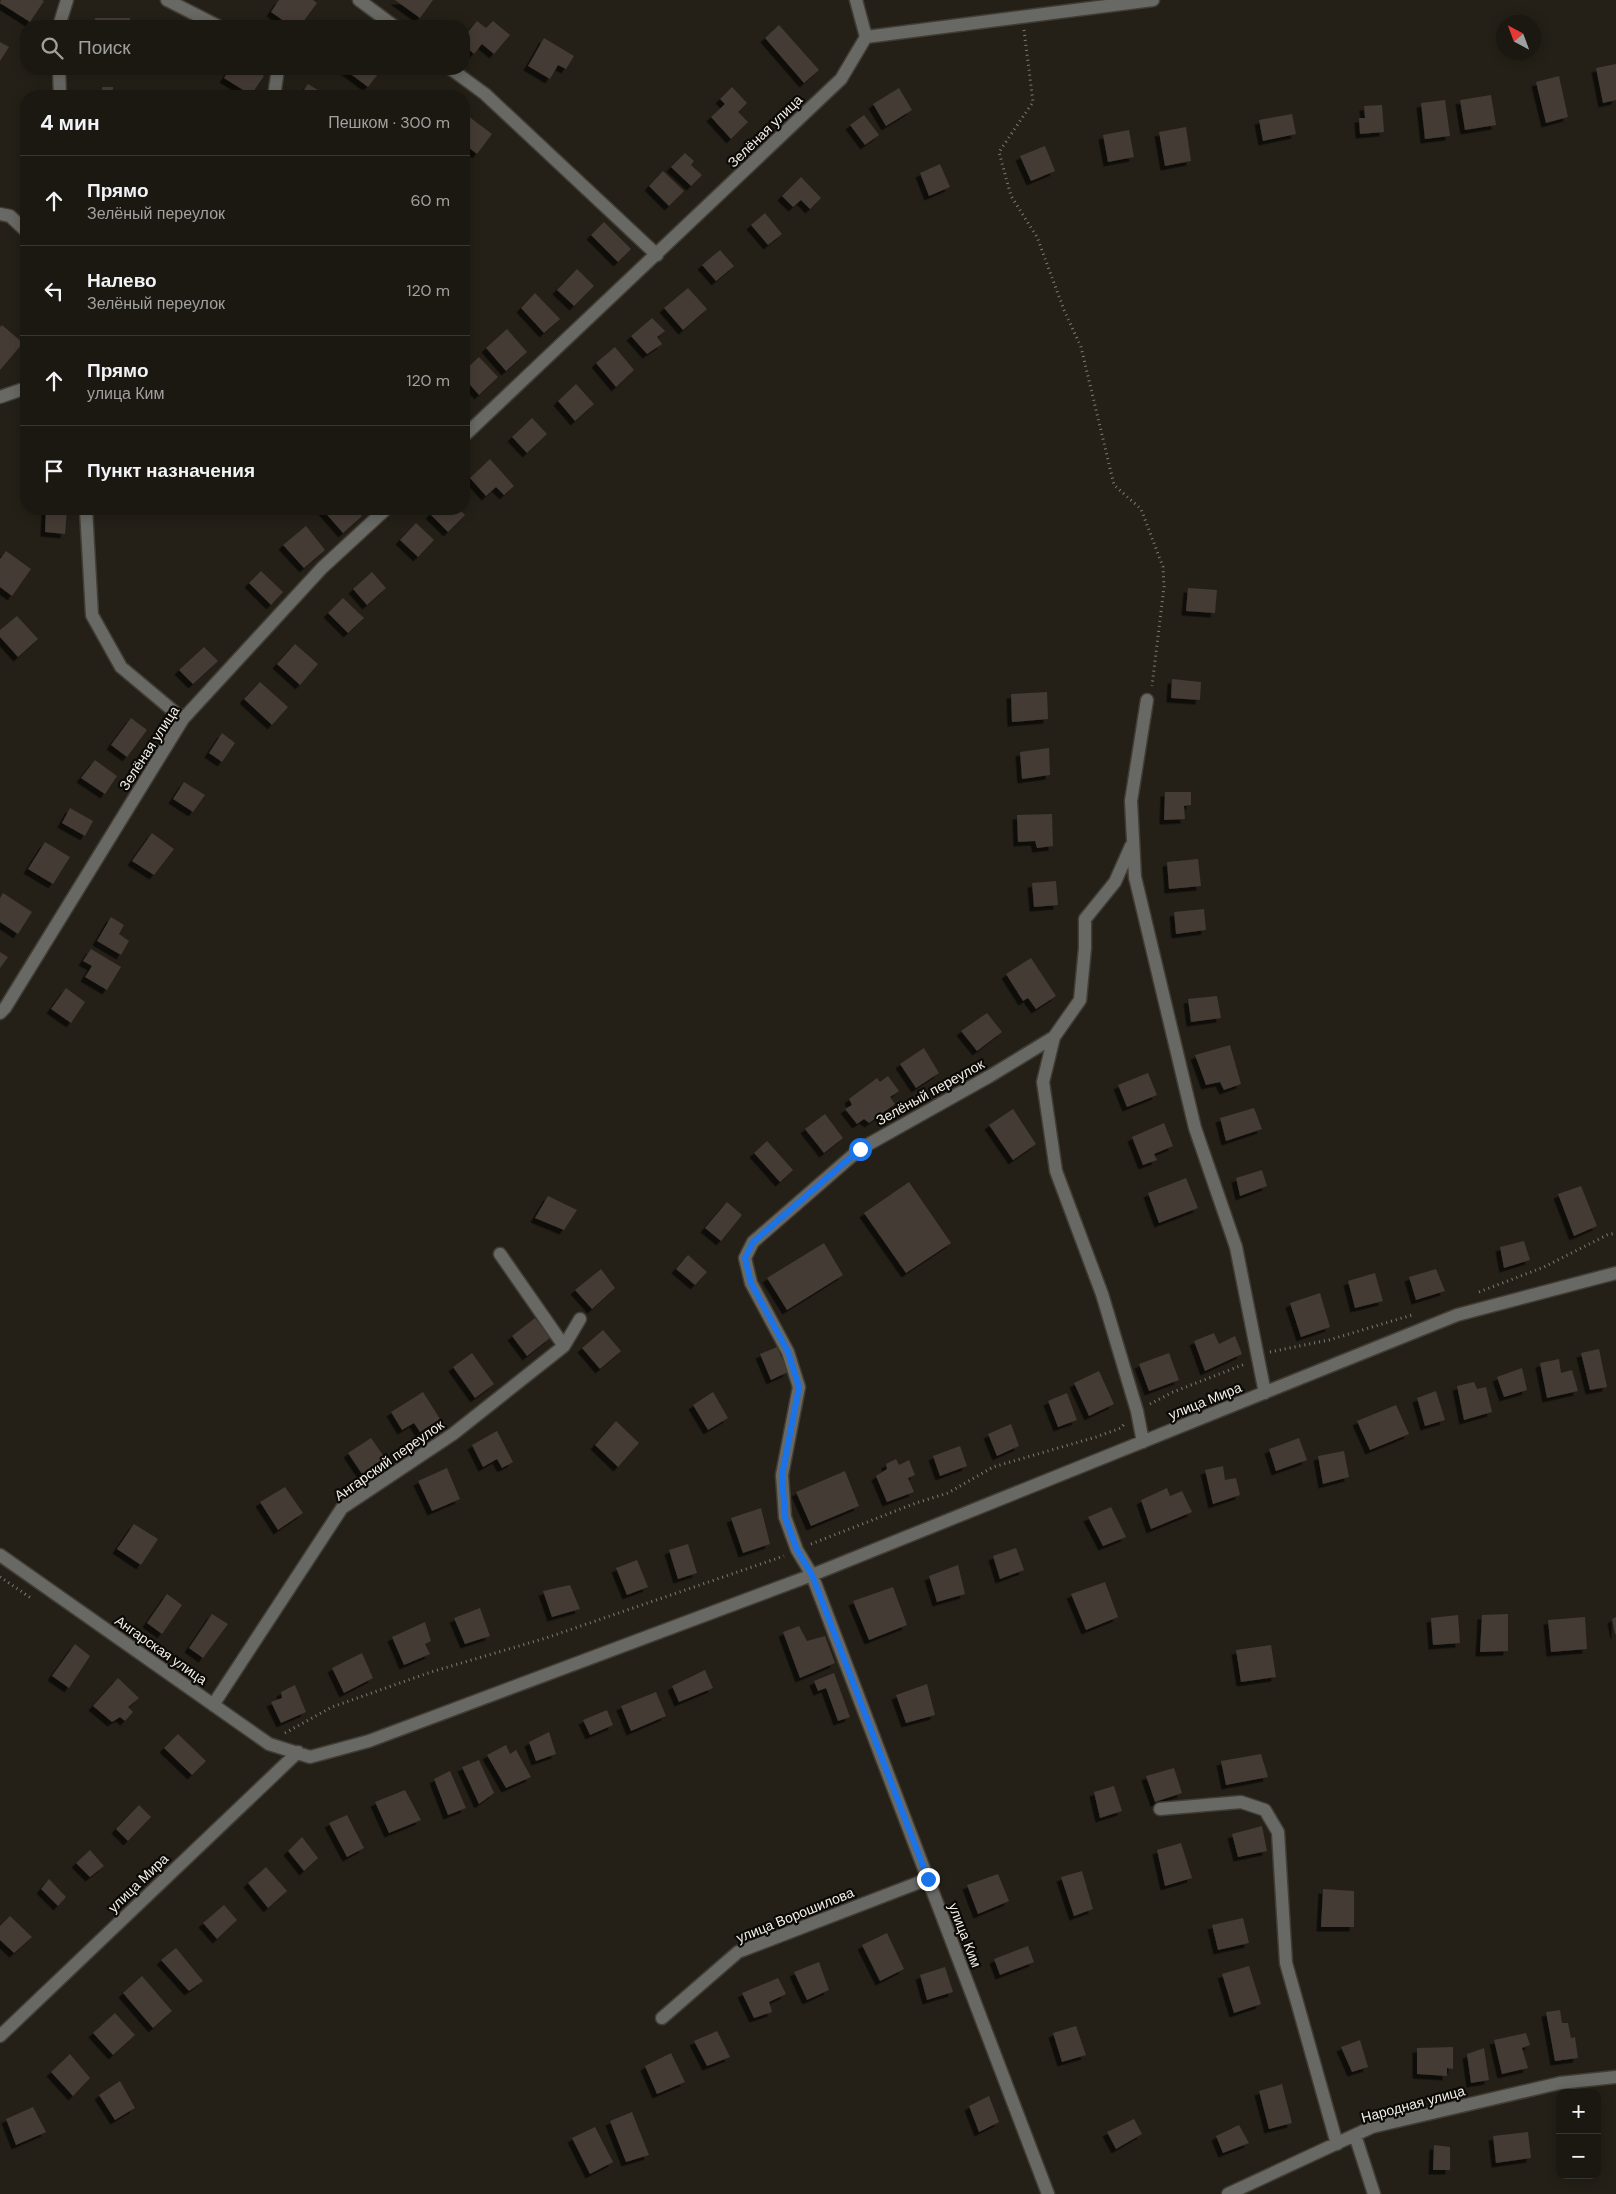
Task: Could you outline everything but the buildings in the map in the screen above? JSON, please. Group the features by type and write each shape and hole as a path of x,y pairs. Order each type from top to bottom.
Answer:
{"street":[{"path":"60,20 67,0"},
{"path":"167,0 206,20"},
{"path":"360,0 386,20"},
{"path":"856,0 866,37 1154,0"},
{"name":"Зелёная улица","path":"470,430 841,80 866,37"},
{"path":"59,75 60,90"},
{"path":"275,90 277,75"},
{"path":"459,75 485,94 657,255"},
{"path":"0,214 10,216 20,225"},
{"path":"0,398 20,390"},
{"path":"86,515 92,615 122,667 183,719"},
{"name":"Зелёная улица","path":"0,1013 5,1008 183,719 322,568 379,515"},
{"name":"Зелёный переулок","path":"1147,700 1131,801 1135,877 1195,1128 1236,1247 1266,1393"},
{"name":"Зелёный переулок","path":"1133,843 1116,882 1085,919 1085,948 1080,1000 1054,1037 1043,1082 1056,1171 1102,1294 1137,1412 1143,1442"},
{"name":"Зелёный переулок","path":"812,1575 797,1550 785,1517 782,1475 799,1387 788,1352 751,1283 745,1258 753,1242 860,1149 990,1076 1054,1037"},
{"path":"500,1254 564,1346"},
{"name":"улица Мира","path":"310,1757 369,1741 812,1575 1457,1315 1616,1273"},
{"name":"Ангарский переулок","path":"213,1705 342,1508 453,1434 564,1346 580,1319"},
{"name":"Ангарская улица","path":"0,1555 269,1744 310,1757"},
{"name":"улица Ким","path":"812,1575 1048,2194"},
{"name":"улица Мира","path":"0,2036 298,1752"},
{"path":"1160,1809 1242,1802 1265,1810 1278,1832 1286,1963 1337,2144"},
{"name":"улица Ворошилова","path":"662,2018 738,1952 928,1879"},
{"name":"Народная улица","path":"1228,2194 1372,2127 1560,2082 1616,2077"},
{"path":"1355,2135 1374,2194"}],"path":[{"path":"1023,17 1033,102 999,152 1011,196 1037,237 1064,310 1081,347 1114,485 1141,509 1163,567 1164,587 1154,682 1147,700"}],"route":[{"path":"860,1149 753,1242 745,1258 751,1283 788,1352 799,1387 782,1475 785,1517 797,1550 812,1575 928,1879"}]}
